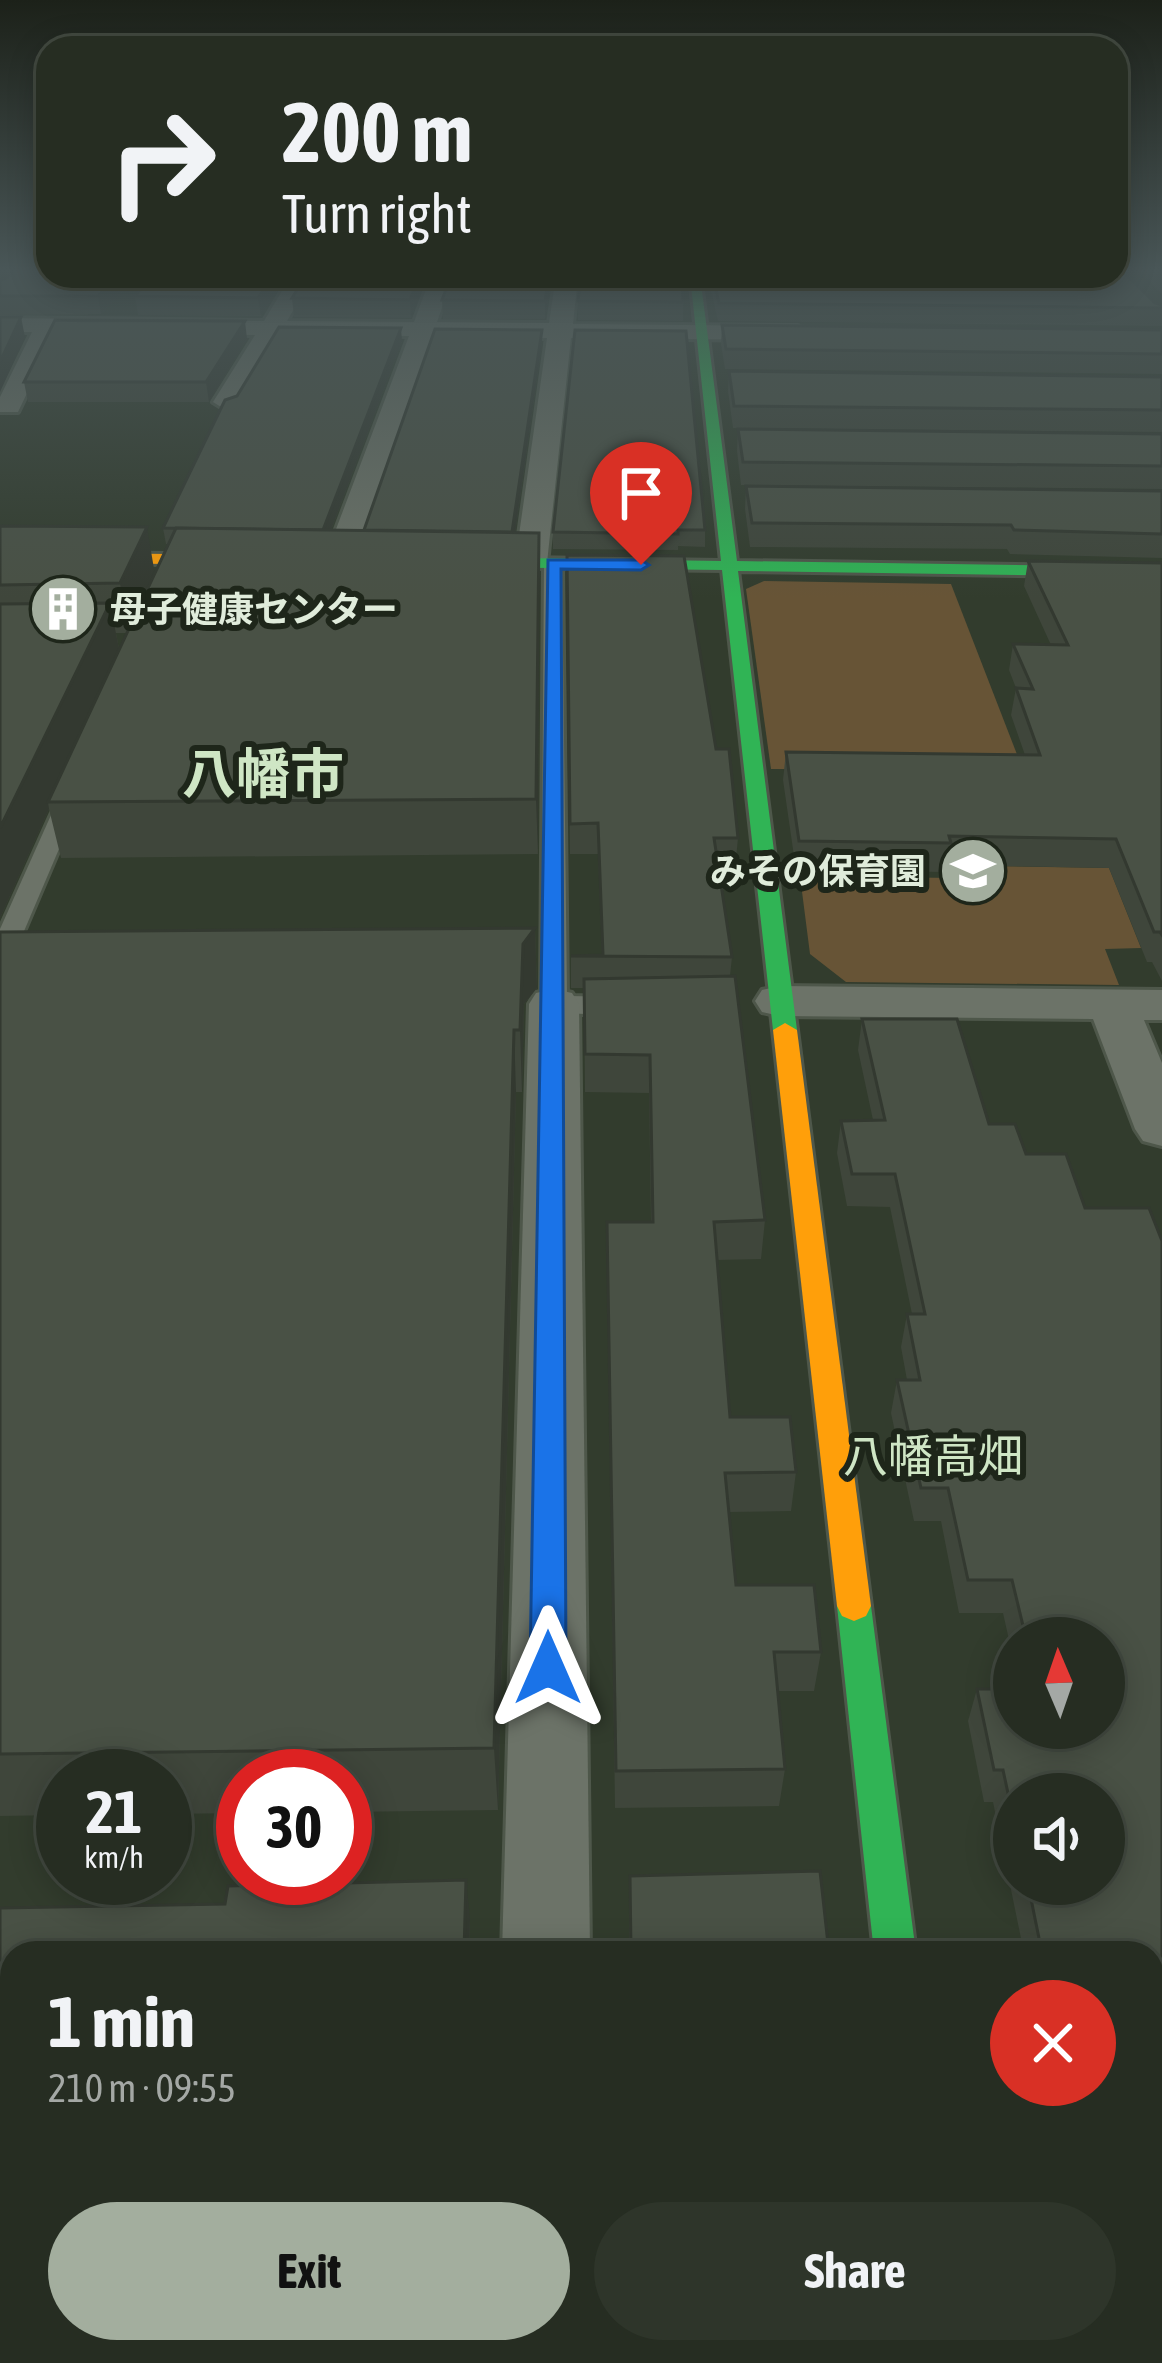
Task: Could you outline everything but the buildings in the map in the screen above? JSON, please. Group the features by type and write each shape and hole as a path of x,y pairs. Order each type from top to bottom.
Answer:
{"street":[{"path":"9,406 22,377"},
{"path":"226,402 241,377"},
{"path":"340,561 407,377"},
{"path":"542,564 557,377"},
{"path":"718,377 728,440 728,566 769,1001 893,1941"},
{"path":"0,556 171,570 269,560"},
{"path":"435,562 1162,572"},
{"path":"769,1001 1138,1005 1162,1130"},
{"path":"546,1941 554,1004"}],"lane":[{"path":"542,564 554,1004 644,1003"},
{"path":"0,957 83,769"}],"shaded area":[{"path":"764,581 951,584 1023,770 771,769 746,589"},
{"path":"980,866 1109,868 1141,948 1105,949 1119,985 846,982 810,954 800,876 954,878 953,873 982,874"}],"traffic: fast":[{"path":"707,377 785,1030"},
{"path":"452,562 1162,572"},
{"path":"854,1606 894,1941"}],"traffic: slow":[{"path":"0,557 252,560"},
{"path":"785,1030 854,1606"}],"place":[{"name":"母子健康センター","path":"63,609"},
{"name":"みその保育園","path":"973,871"}],"district":[{"name":"八幡市","path":"263,773"},
{"name":"八幡高畑","path":"933,1456"}],"route":[{"path":"548,1668 554,564 641,565"}]}
